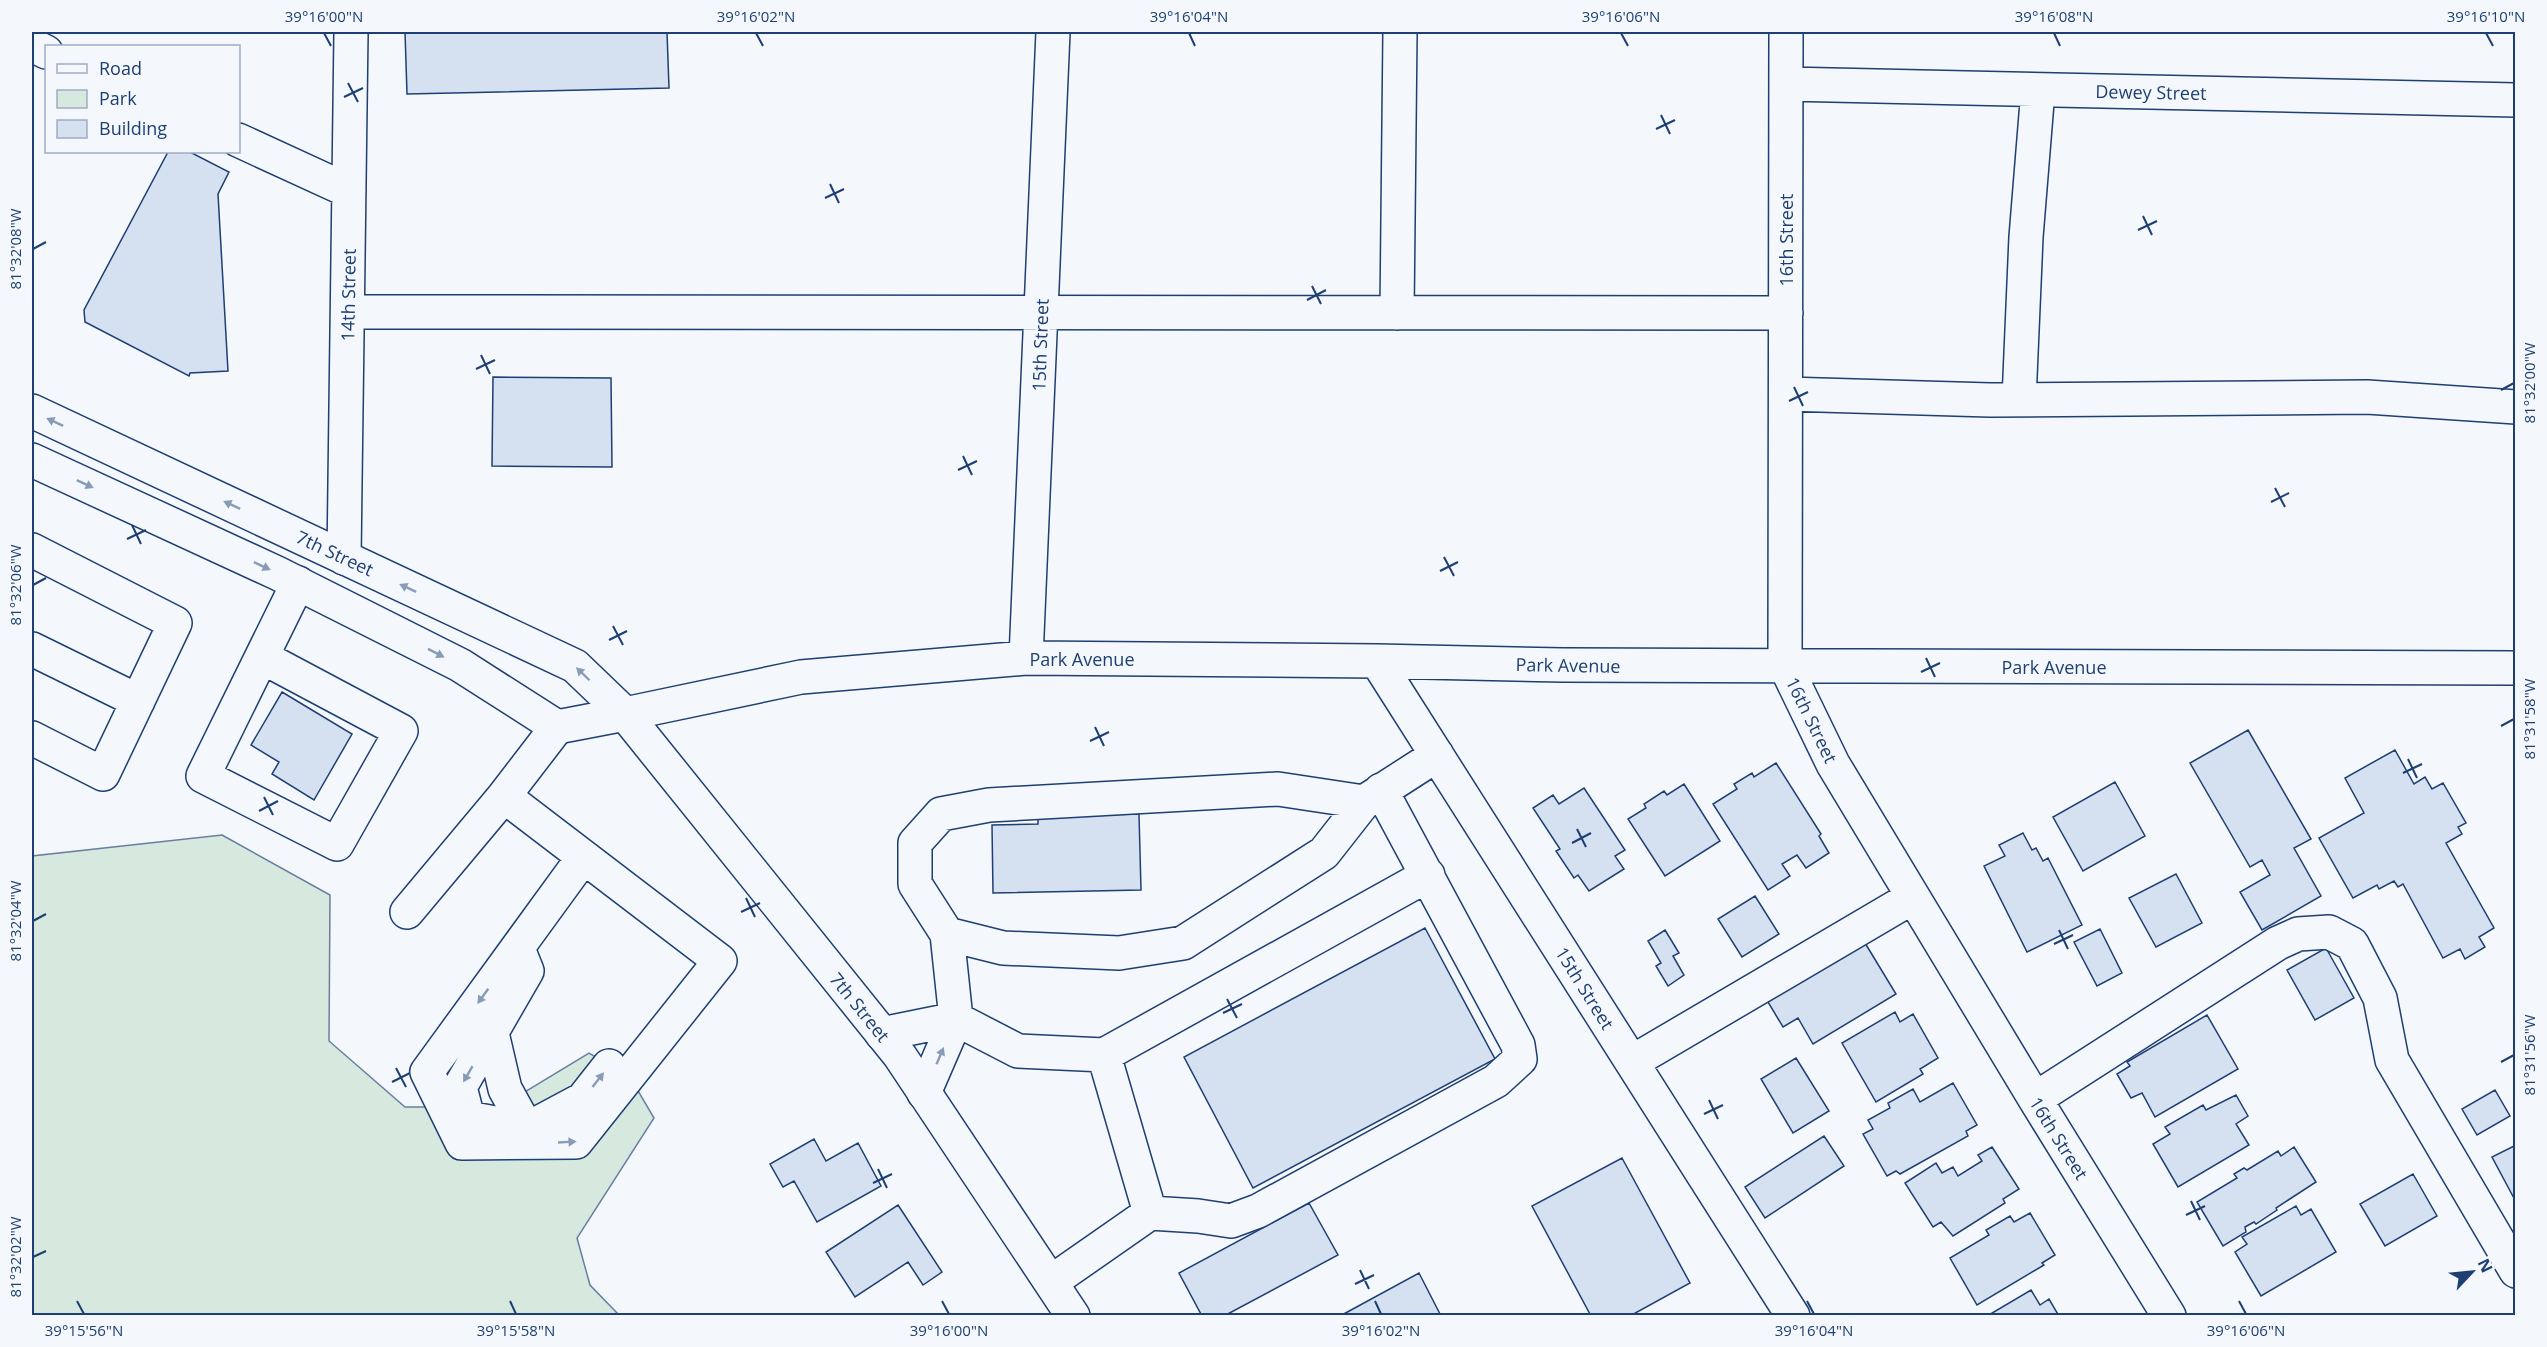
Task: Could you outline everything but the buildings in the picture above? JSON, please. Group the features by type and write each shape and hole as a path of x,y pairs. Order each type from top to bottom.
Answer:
{"street":[{"name":"14th Street","path":"344,558 351,32"},
{"name":"15th Street","path":"1026,658 1053,32"},
{"path":"1397,313 1401,32"},
{"name":"16th Street","path":"1786,32 1785,666 1833,764 2169,1316"},
{"name":"Dewey Street","path":"1786,84 2516,100"},
{"path":"2019,400 2026,237 2038,90"},
{"path":"240,141 349,190"},
{"path":"348,312 1786,313"},
{"path":"1786,394 2019,400 2367,397 2516,407"},
{"name":"7th Street","path":"32,411 575,666 625,714 882,1034 1073,1316"},
{"path":"32,460 298,583 460,665 557,727"},
{"path":"32,550 175,623 103,774 32,738"},
{"path":"262,657 401,731 337,844 204,776 298,583"},
{"path":"32,649 138,701"},
{"name":"Park Avenue","path":"625,714 801,677 1026,658 1563,665 2516,668"},
{"name":"15th Street","path":"1377,661 1793,1316"},
{"path":"407,912 504,796 557,727 625,714"},
{"path":"947,934 1003,948 1119,953 1183,942 1324,853 1373,796 1437,755"},
{"path":"924,1094 956,1019 947,934 915,884 915,843 941,814 989,805 1278,789 1373,796"},
{"path":"504,796 720,962 576,1142 462,1143 427,1072 582,858"},
{"path":"1051,1282 1149,1213 1232,1221 1258,1211 1496,1081 1521,1059 1518,1044 1428,875 1373,796"},
{"path":"882,1034 956,1019 1018,1051 1104,1054 1428,875"},
{"path":"1632,1062 1913,897"},
{"path":"2035,1099 2278,943 2298,934 2329,932 2352,944 2380,998 2392,1060 2516,1271"},
{"path":"518,949 527,971 460,1087 468,1118 527,1129 583,1099 648,1016 678,1014"},
{"path":"492,1033 505,1089 527,1129"},
{"path":"1104,1054 1149,1213"}],"green space":[{"path":"222,835 330,895 329,1041 405,1107 500,1107 589,1053 630,1077 654,1118 577,1238 590,1285 619,1315 32,1315 32,856"}]}
